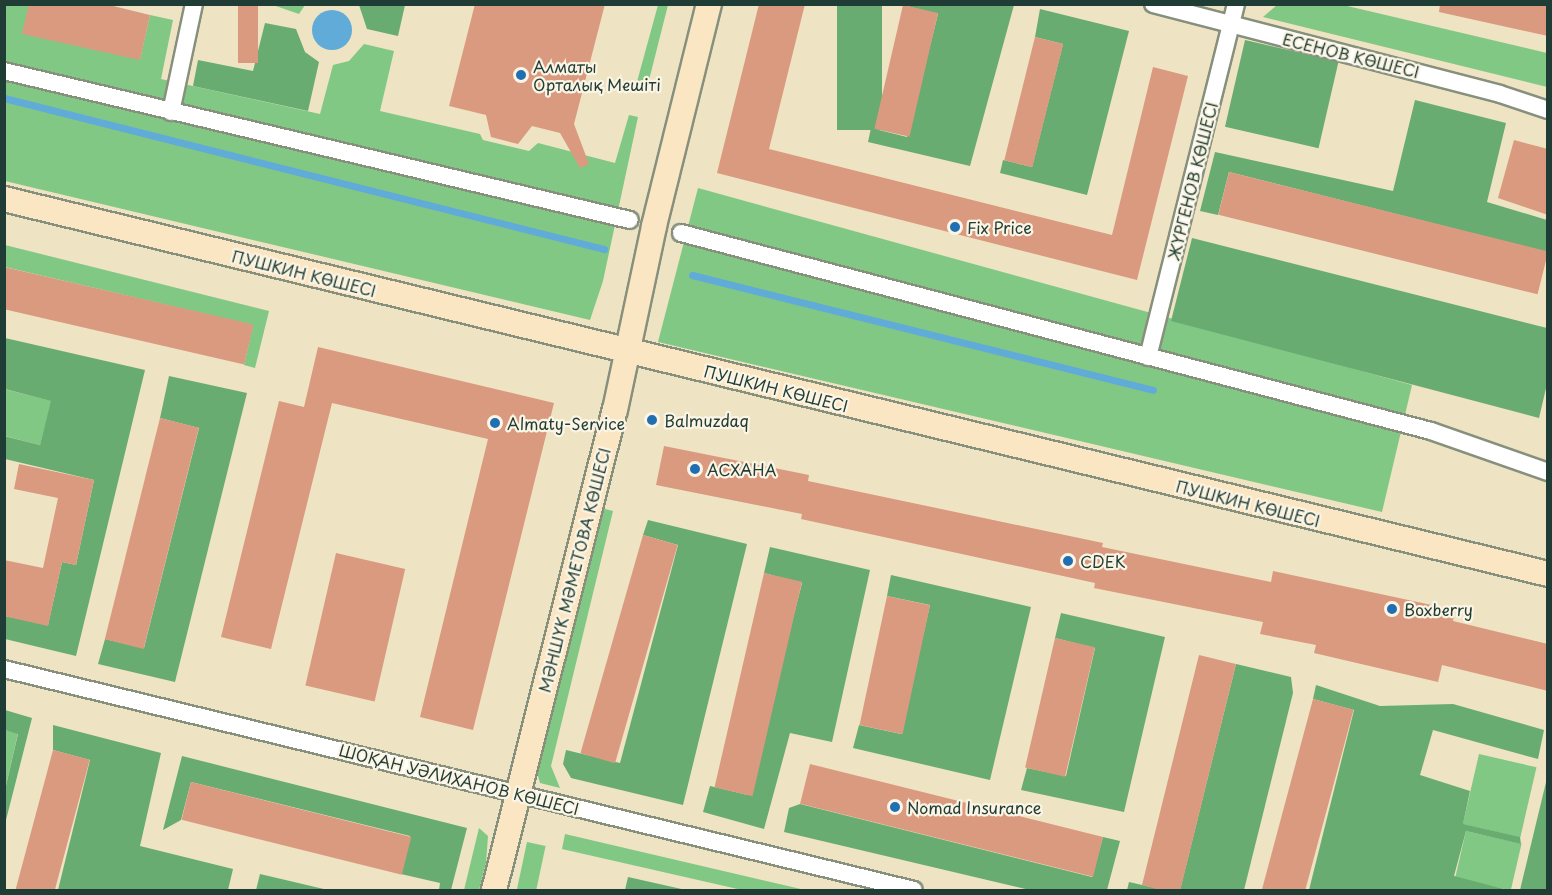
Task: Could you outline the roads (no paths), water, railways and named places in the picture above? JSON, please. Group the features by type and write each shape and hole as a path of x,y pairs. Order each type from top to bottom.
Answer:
{"street":[{"path":"171,112 194,4"},
{"name":"МӘНШҮК МӘМЕТОВА КӨШЕСІ","path":"494,891 629,352 654,226 709,4"},
{"name":"ЕСЕНОВ КӨШЕСІ","path":"1154,4 1500,93 1548,110"},
{"name":"ЖҮРГЕНОВ КӨШЕСІ","path":"1148,357 1236,4"},
{"path":"4,71 630,220"},
{"name":"ПУШКИН КӨШЕСІ","path":"4,199 1548,574"},
{"path":"681,233 1431,431 1548,472"},
{"name":"ШОҚАН УӘЛИХАНОВ КӨШЕСІ","path":"4,669 914,891"}],"water":[{"path":"332,10 346,16 352,30 346,44 332,50 318,44 312,30 318,16"}],"waterway":[{"path":"4,98 604,249"},
{"path":"692,275 1153,390"}],"place":[{"name":"Алматы Орталық Мешіті","path":"521,75"},
{"name":"Fix Price","path":"955,227"},
{"name":"Balmuzdaq","path":"652,420"},
{"name":"Almaty-Service","path":"495,423"},
{"name":"ACXAHA","path":"695,469"},
{"name":"CDEK","path":"1068,561"},
{"name":"Boxberry","path":"1392,609"},
{"name":"Nomad Insurance","path":"895,807"}]}
